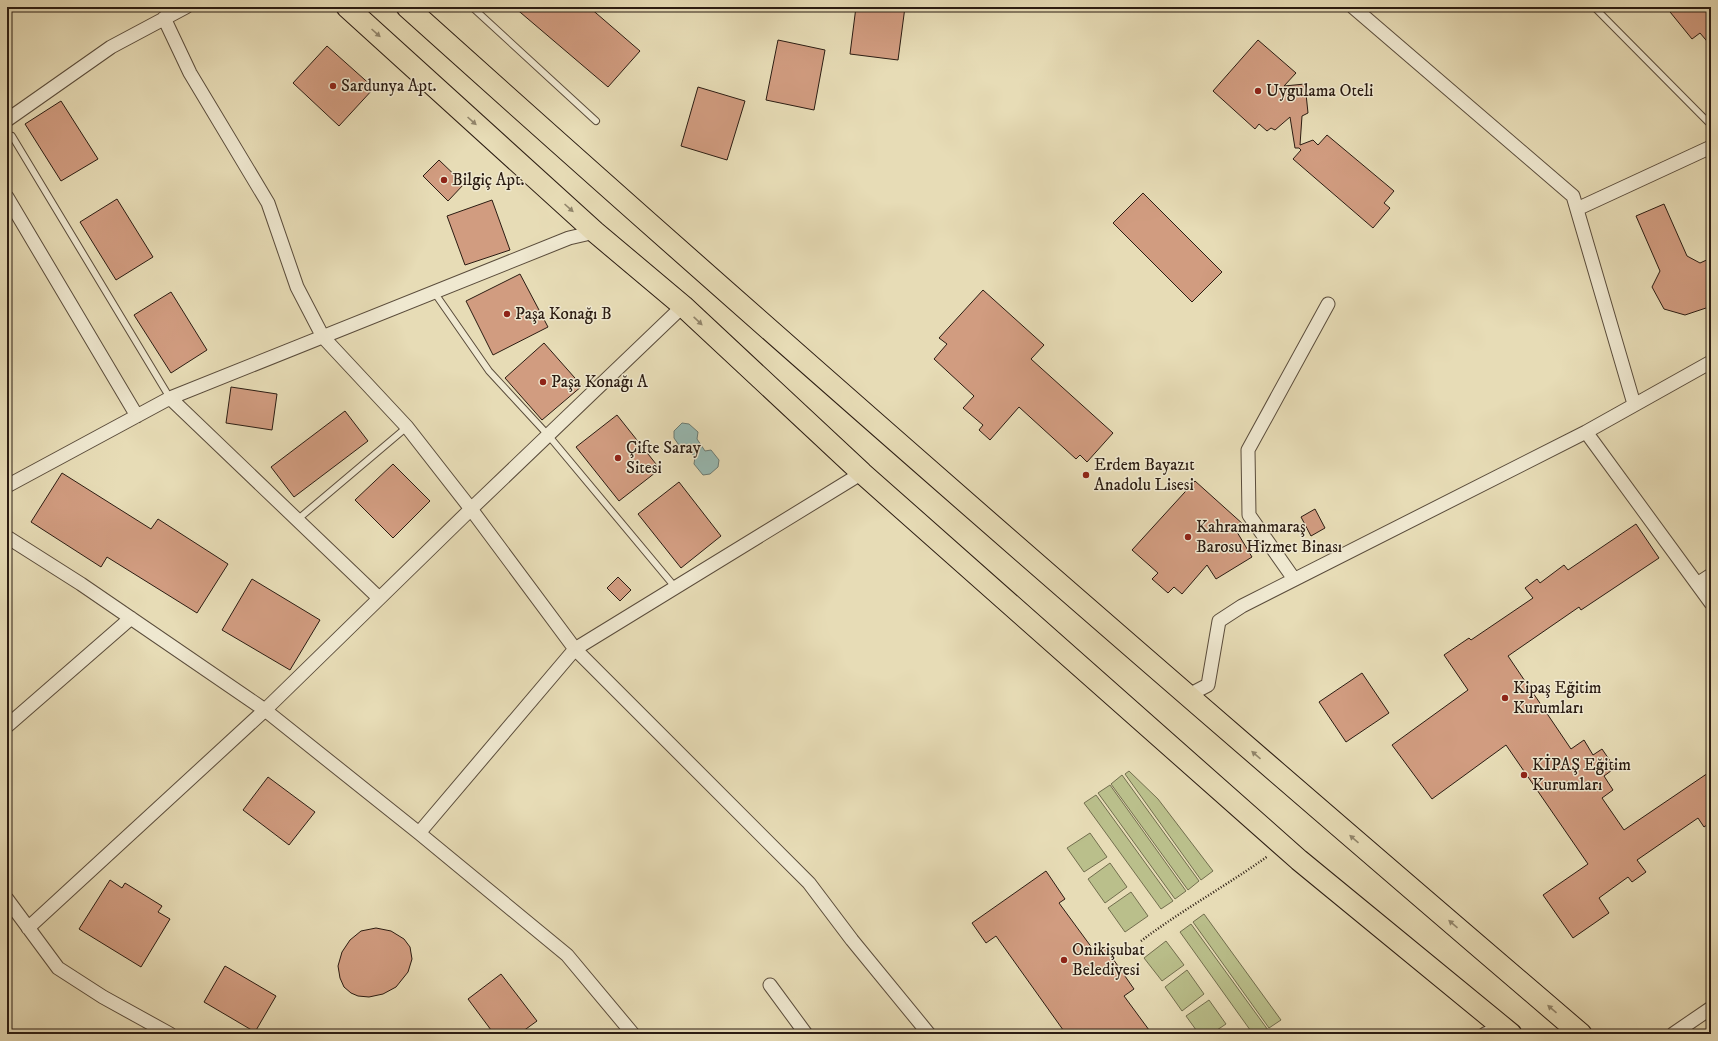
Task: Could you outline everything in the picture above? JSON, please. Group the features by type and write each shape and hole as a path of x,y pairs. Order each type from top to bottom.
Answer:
{"main road":[{"path":"347,7 595,232 682,306 862,473 1283,846 1500,1032"},
{"path":"407,7 583,165 1187,696 1581,1034"}],"street":[{"path":"7,120 111,47 186,7"},
{"path":"1353,7 1573,196 1634,404"},
{"path":"164,18 190,73 268,203 297,287 323,337 407,427 471,509 575,649 809,883 852,940 929,1034"},
{"path":"1577,209 1711,148"},
{"path":"7,197 137,416"},
{"path":"7,486 170,398 569,238 595,232"},
{"path":"1294,578 1249,515 1248,450 1328,304"},
{"path":"28,928 264,710 682,306"},
{"path":"1187,696 1208,685 1219,621 1242,606 1294,578 1586,432 1711,362"},
{"path":"170,398 379,598"},
{"path":"1586,432 1711,603"},
{"path":"419,833 575,649 862,473"},
{"path":"7,537 81,584 264,710 419,833 567,955 633,1034"},
{"path":"1697,584 1711,575"},
{"path":"7,726 131,618"},
{"path":"7,899 58,968 103,997 170,1034"},
{"path":"770,985 806,1034"},
{"path":"1673,1034 1711,1008"}],"lane":[{"path":"472,7 596,121"},
{"path":"1594,7 1711,125"},
{"path":"12,136 170,398"},
{"path":"434,292 490,371 548,435 675,587"},
{"path":"297,520 407,427"}],"path":[{"path":"1141,941 1167,921 1243,874 1283,846"}],"green space":[{"path":"1129,771 1158,799 1213,871 1201,880 1125,774"},
{"path":"1122,775 1199,881 1188,890 1111,784"},
{"path":"1110,785 1186,891 1175,899 1098,793"},
{"path":"1096,795 1173,901 1161,909 1084,803"},
{"path":"1090,833 1107,857 1084,872 1067,848"},
{"path":"1110,863 1127,887 1105,903 1088,879"},
{"path":"1131,892 1148,916 1125,932 1108,908"},
{"path":"1204,914 1281,1020 1269,1028 1193,922"},
{"path":"1191,924 1268,1030 1262,1034 1253,1034 1180,932"},
{"path":"1166,941 1184,965 1162,981 1144,958"},
{"path":"1187,970 1204,994 1182,1011 1165,987"},
{"path":"1209,1000 1226,1024 1211,1034 1199,1034 1186,1016"}],"water":[{"path":"682,423 689,424 698,432 697,439 705,451 711,450 719,460 718,467 710,474 703,475 694,464 695,457 688,449 681,448 674,438 674,431"}],"building":[{"path":"514,7 589,7 640,51 608,87"},
{"path":"856,7 905,7 898,60 850,54"},
{"path":"1666,7 1711,7 1711,46 1700,33 1692,39"},
{"path":"778,40 825,50 814,110 766,100"},
{"path":"1258,40 1296,73 1284,86 1305,84 1308,113 1302,116 1300,145 1313,140 1318,145 1327,135 1394,191 1384,203 1390,208 1373,228 1293,159 1301,150 1299,148 1295,148 1290,117 1275,130 1271,128 1267,131 1259,124 1255,129 1213,91"},
{"name":"Sardunya Apt.","path":"327,46 374,88 339,126 293,83"},
{"path":"698,87 745,101 727,160 681,146"},
{"path":"61,101 98,159 61,181 25,124"},
{"name":"Bilgiç Apt.","path":"439,160 464,184 448,201 423,176"},
{"path":"1143,193 1222,272 1192,302 1113,223"},
{"path":"117,199 153,257 116,280 80,222"},
{"path":"492,200 510,250 465,265 447,216"},
{"path":"1664,204 1687,256 1700,263 1711,258 1711,301 1709,307 1685,315 1664,309 1652,287 1660,271 1636,216"},
{"name":"Paşa Konağı B","path":"520,274 548,327 493,355 466,301"},
{"name":"Erdem Bayazıt Anadolu Lisesi","path":"983,290 1044,345 1031,359 1113,433 1087,462 1080,455 1076,459 1019,407 990,440 979,430 983,425 963,408 974,396 934,359 947,344 939,338"},
{"path":"171,292 207,350 171,373 134,315"},
{"name":"Paşa Konağı A","path":"544,343 582,386 542,420 505,378"},
{"path":"231,387 277,394 272,430 226,423"},
{"path":"345,411 368,441 294,497 271,467"},
{"name":"Çifte Saray Sitesi","path":"617,415 660,469 619,501 576,447"},
{"path":"393,464 430,501 393,538 355,500"},
{"path":"62,473 151,529 158,519 228,564 197,613 107,557 101,567 31,522"},
{"name":"Kahramanmaraş Barosu Hizmet Binası","path":"1195,481 1244,525 1237,532 1252,557 1216,579 1207,565 1182,594 1174,587 1168,593 1152,579 1158,573 1132,550"},
{"name":"Çifte Saray Sitesi","path":"679,482 721,536 681,568 638,514"},
{"path":"1315,509 1325,528 1311,536 1301,517"},
{"name":"Kipaş Eğitim Kurumları","path":"1636,524 1659,558 1581,610 1579,607 1508,656 1571,749 1584,740 1593,755 1602,749 1615,768 1604,776 1613,790 1602,798 1624,830 1711,771 1711,822 1704,827 1698,818 1637,860 1646,872 1632,882 1628,877 1599,898 1609,913 1573,938 1543,895 1588,864 1506,745 1432,799 1392,745 1468,690 1444,655 1469,638 1471,640 1533,598 1525,588 1537,579 1540,583 1564,565 1568,570"},
{"path":"618,577 631,590 620,601 607,588"},
{"path":"252,579 320,620 290,670 222,630"},
{"path":"1362,673 1389,713 1346,742 1319,702"},
{"path":"268,777 315,812 289,845 243,810"},
{"name":"Onikişubat Belediyesi","path":"1046,871 1065,899 1059,903 1095,952 1104,946 1134,989 1124,996 1152,1034 1066,1034 996,936 986,943 972,923"},
{"path":"110,880 122,888 125,883 162,906 158,912 170,919 141,967 79,929"},
{"path":"376,928 391,931 404,939 410,947 412,959 408,972 396,987 383,994 369,997 358,996 351,993 344,987 340,978 338,966 342,952 350,940 361,931"},
{"path":"225,966 276,996 255,1032 204,1002"},
{"path":"501,974 537,1021 519,1034 494,1034 468,999"}],"place":[{"name":"Sardunya Apt.","path":"333,86"},
{"name":"Uygulama Oteli","path":"1258,91"},
{"name":"Bilgiç Apt.","path":"444,180"},
{"name":"Paşa Konağı B","path":"507,314"},
{"name":"Paşa Konağı A","path":"543,382"},
{"name":"Çifte Saray Sitesi","path":"618,458"},
{"name":"Erdem Bayazıt Anadolu Lisesi","path":"1086,475"},
{"name":"Kahramanmaraş Barosu Hizmet Binası","path":"1188,537"},
{"name":"Kipaş Eğitim Kurumları","path":"1505,698"},
{"name":"KİPAŞ Eğitim Kurumları","path":"1524,775"},
{"name":"Onikişubat Belediyesi","path":"1064,960"}]}
